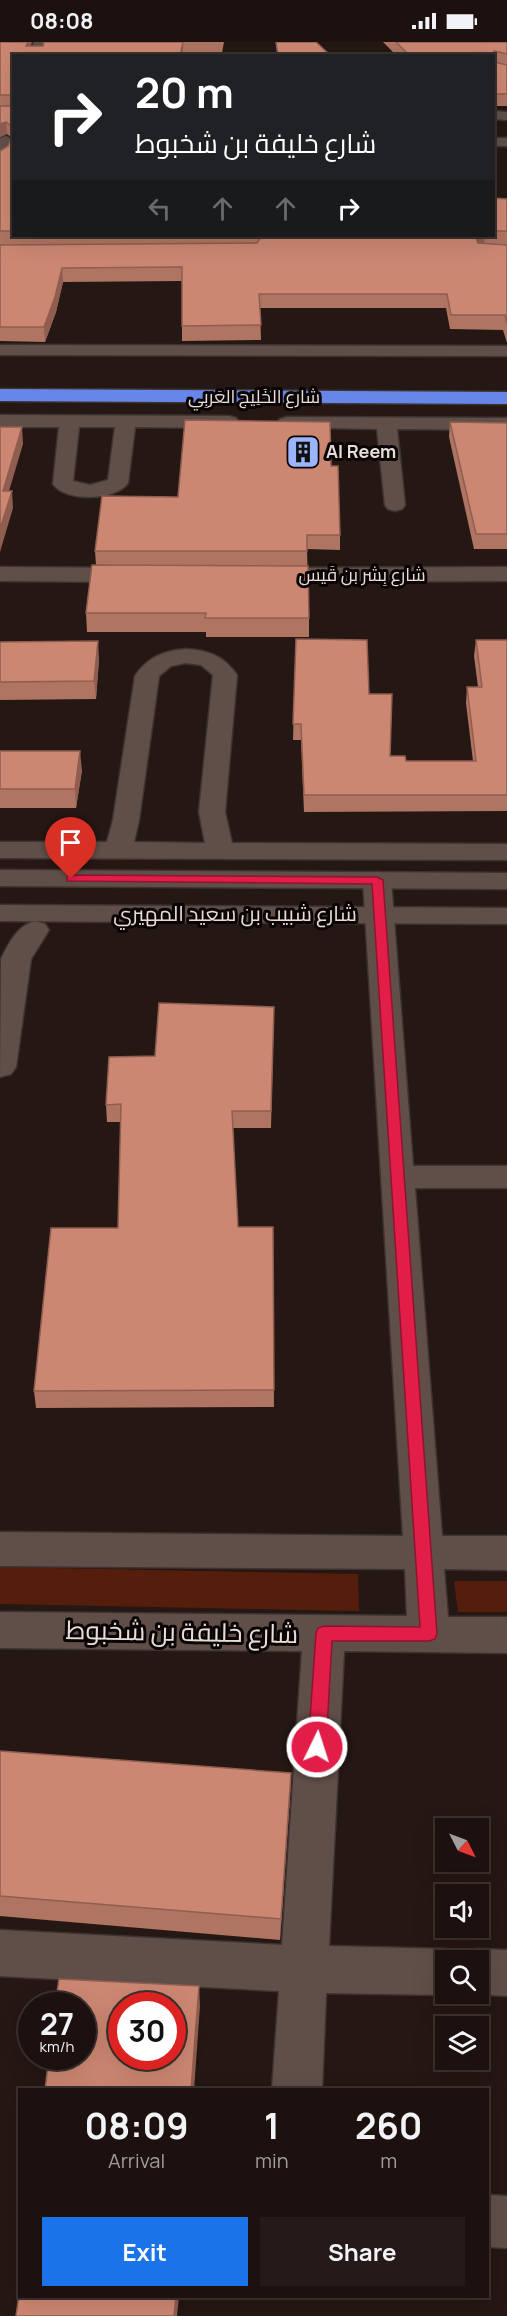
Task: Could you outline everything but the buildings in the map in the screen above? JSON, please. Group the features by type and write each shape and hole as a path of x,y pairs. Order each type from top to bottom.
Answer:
{"highway":[{"name":"شارع الخَلِيج العَربِي","path":"0,395 507,398"}],"street":[{"path":"0,158 5,137"},
{"path":"0,350 507,351"},
{"path":"0,421 244,423"},
{"path":"70,421 63,484 83,491 103,490 118,483 126,422"},
{"path":"268,423 507,424"},
{"path":"386,423 395,505"},
{"path":"0,574 155,575"},
{"name":"شارع بِشر بن قَيس","path":"239,575 478,576 507,574"},
{"path":"118,850 126,825 147,676 151,668 162,660 194,656 221,666 225,675 212,812 219,842 218,851"},
{"path":"0,850 507,852"},
{"name":"شارع شبيب بن سعيد المهيري","path":"0,878 507,881"},
{"path":"377,880 429,1634"},
{"name":"شارع شبيب بن سعيد المهيري","path":"0,913 507,916"},
{"path":"0,943 24,937 59,914"},
{"path":"0,1067 16,959 24,943 35,930"},
{"path":"398,1177 507,1177"},
{"path":"6,1544 507,1553"},
{"name":"شارع خليفة بن شخبوط","path":"0,1630 507,1635"},
{"path":"297,2088 324,1633"},
{"path":"0,1953 304,1969 435,1972"},
{"path":"489,1972 507,1973"},
{"path":"489,2221 507,2222"}],"shaded area":[{"path":"0,1567 358,1574 359,1611 0,1604"},
{"path":"454,1581 507,1581 507,1612 458,1612"}],"place":[{"name":"Al Reem","path":"303,452"}],"route":[{"path":"71,879 377,880 429,1634 324,1633 317,1747"}]}
